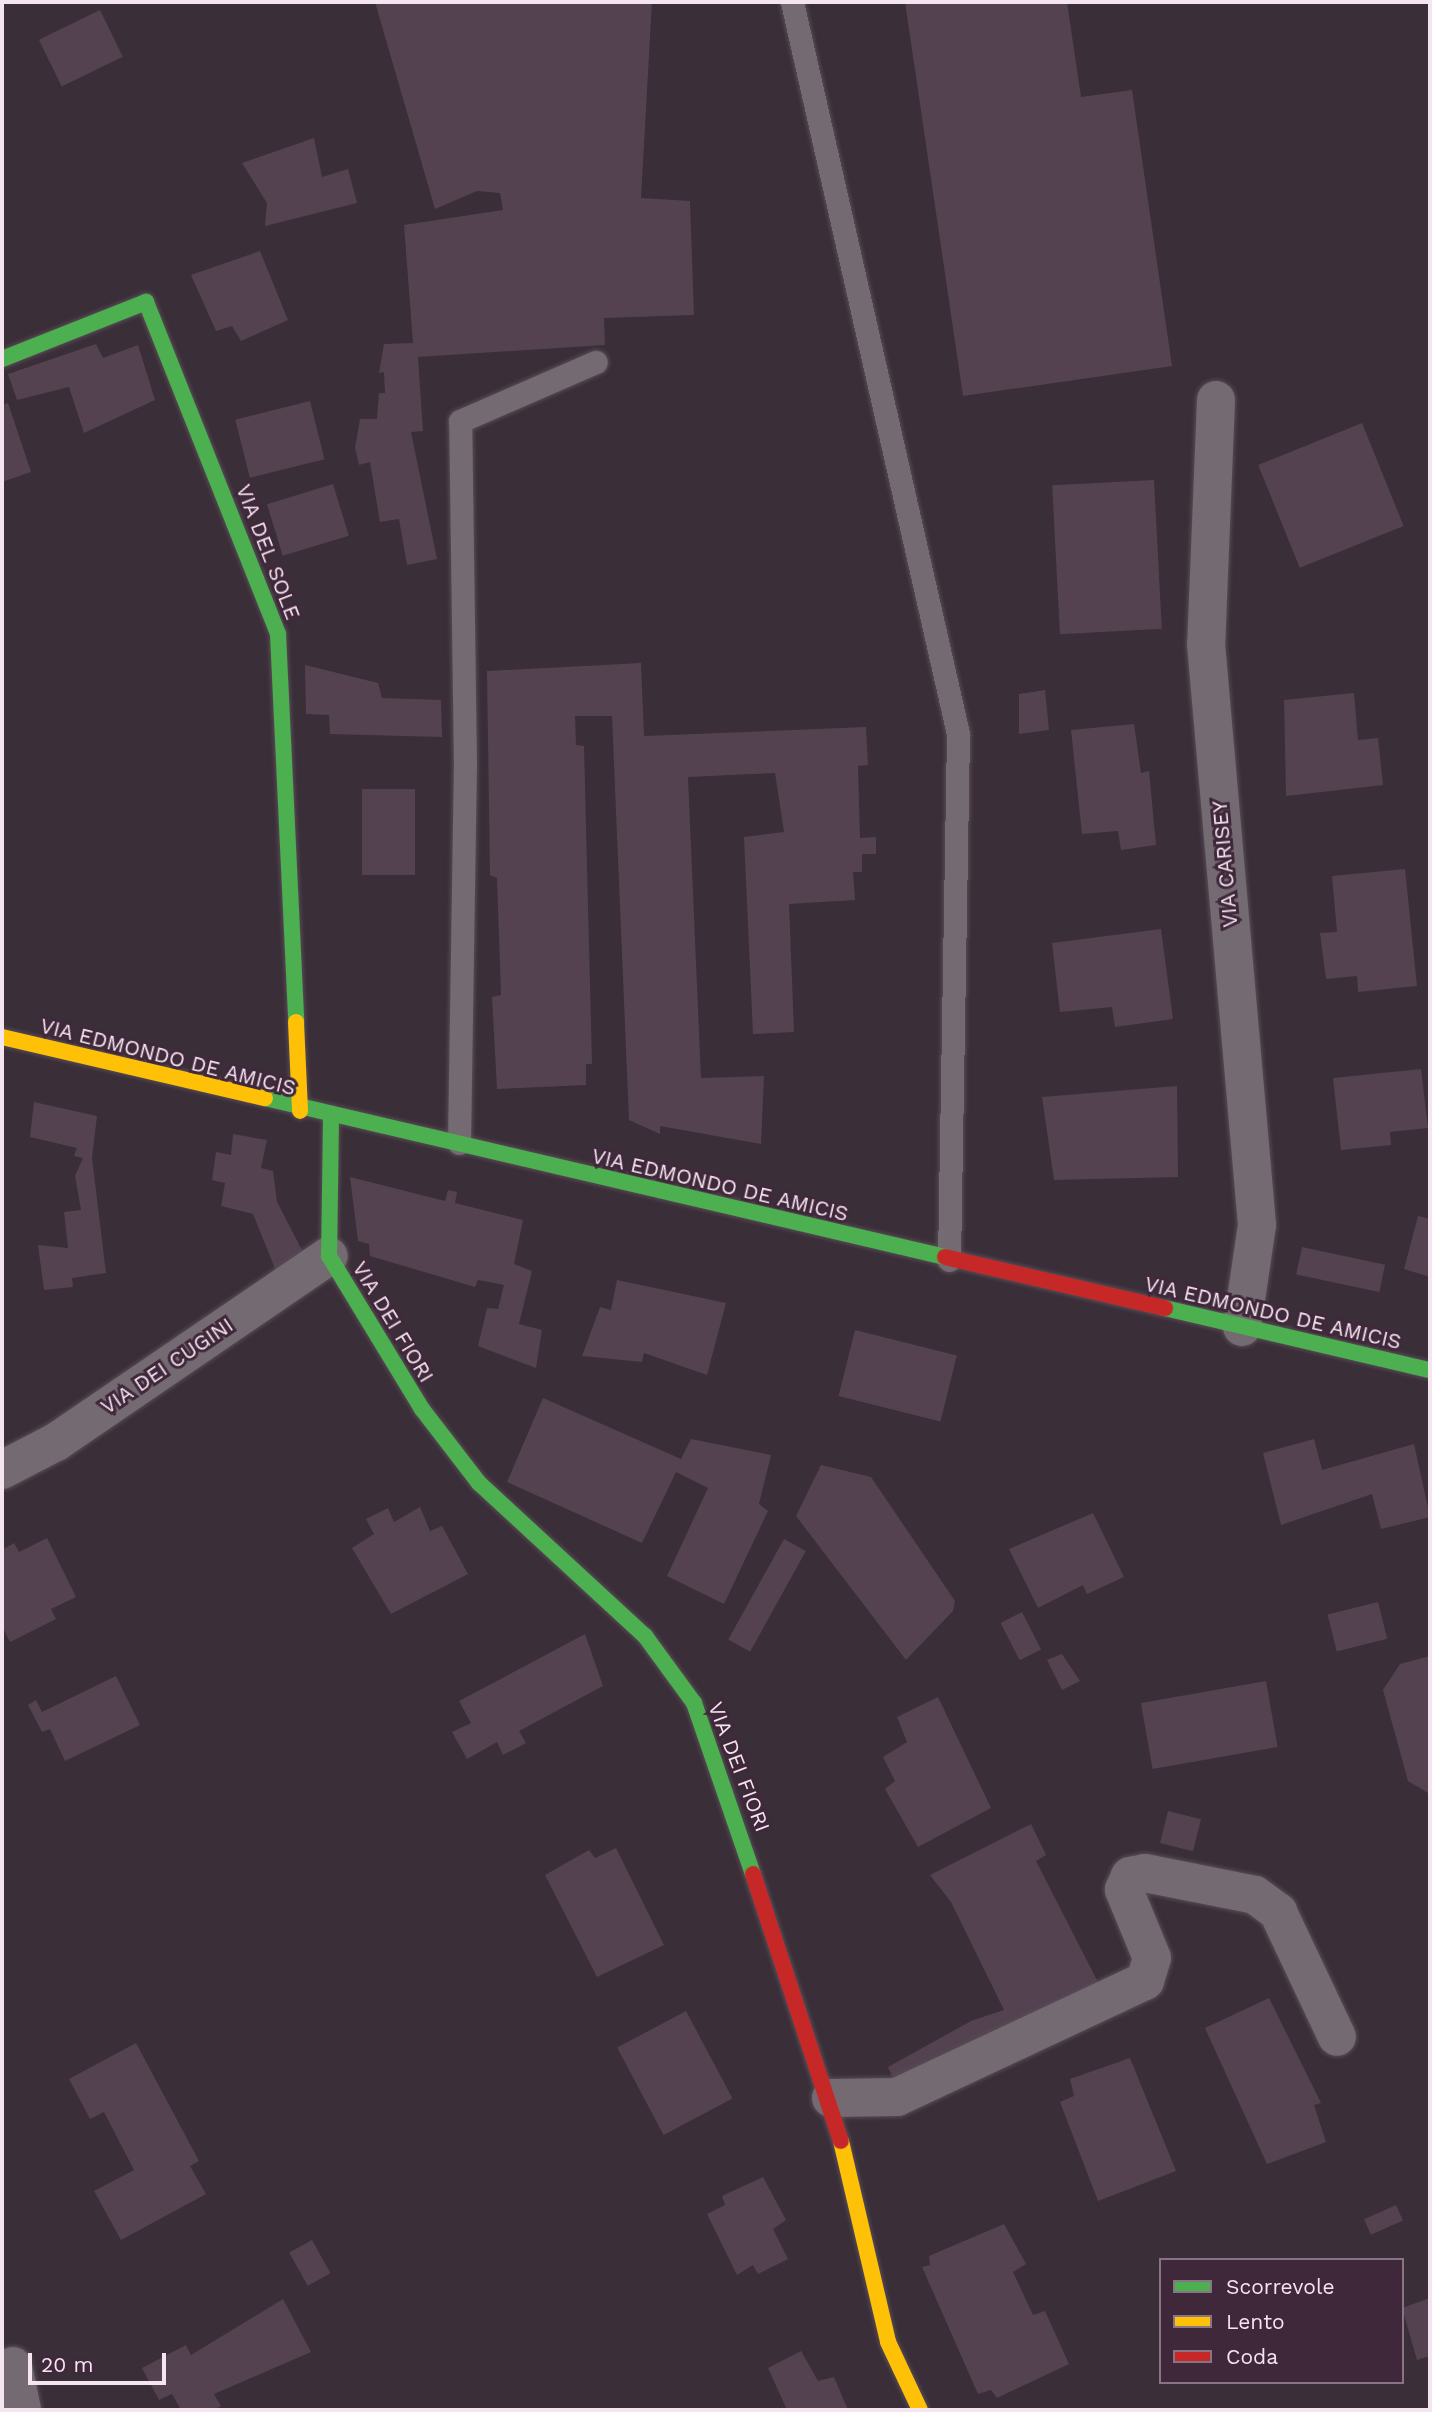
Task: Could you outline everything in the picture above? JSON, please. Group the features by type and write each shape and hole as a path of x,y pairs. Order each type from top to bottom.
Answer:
{"street":[{"name":"VIA DEL SOLE","path":"2,359 146,302 278,634 300,1111"},
{"name":"VIA CARISEY","path":"1216,400 1206,644 1257,1225 1242,1327"},
{"name":"VIA EDMONDO DE AMICIS","path":"2,1037 300,1111 459,1143 949,1260 1430,1370"},
{"name":"VIA DEI FIORI","path":"331,1118 329,1256 422,1409 479,1483 645,1636 694,1703 831,2098 888,2342 920,2410"},
{"name":"VIA DEI CUGINI","path":"2,1470 56,1442 329,1256"},
{"path":"831,2098 897,2097 1145,1981 1152,1958 1124,1889 1130,1877 1145,1873 1255,1895 1278,1912 1338,2037"},
{"path":"13,2366 22,2410"}],"lane":[{"path":"792,2 958,734 949,1260"},
{"path":"459,1143 465,766 460,421 596,362"}],"building":[{"path":"375,2 652,2 641,198 690,201 694,315 604,318 605,345 418,357 423,431 411,432 437,559 407,565 399,519 380,522 370,462 359,465 355,448 360,419 377,419 379,393 385,393 384,372 379,373 384,344 413,343 404,225 503,210 500,193 477,191 435,209"},
{"path":"905,2 1067,2 1081,97 1132,90 1172,366 963,396"},
{"path":"100,10 123,57 62,87 39,40"},
{"path":"314,138 322,177 348,169 357,203 265,226 267,203 242,163"},
{"path":"260,251 288,320 241,341 232,326 216,331 191,275"},
{"path":"96,344 103,358 138,345 155,400 84,433 69,387 17,400 8,374"},
{"path":"310,401 325,459 250,478 235,420"},
{"path":"8,403 31,472 2,482 2,405"},
{"path":"1362,423 1404,526 1300,568 1258,465"},
{"path":"1154,480 1162,629 1060,634 1052,485"},
{"path":"333,484 349,536 283,556 267,504"},
{"path":"641,663 644,736 866,727 868,765 858,766 860,838 876,837 876,854 862,854 862,872 853,872 855,900 789,904 794,1032 753,1034 744,837 784,832 775,773 688,777 701,1078 764,1076 761,1144 660,1126 660,1134 629,1120 612,716 575,716 576,745 584,746 592,1064 586,1064 586,1085 497,1089 492,997 501,995 497,878 490,875 487,671"},
{"path":"305,665 378,683 382,698 441,700 442,737 330,734 329,715 306,714"},
{"path":"1045,690 1049,730 1019,734 1019,694"},
{"path":"1354,693 1358,740 1378,738 1383,785 1286,796 1284,700"},
{"path":"1134,724 1141,773 1149,771 1156,845 1121,850 1118,831 1082,834 1071,730"},
{"path":"362,789 415,789 415,875 362,875"},
{"path":"1405,869 1417,986 1358,992 1357,976 1326,979 1320,933 1337,932 1332,876"},
{"path":"1161,929 1173,1019 1115,1027 1112,1007 1060,1012 1052,943"},
{"path":"1421,1069 1428,1128 1390,1132 1391,1145 1341,1150 1333,1078"},
{"path":"1177,1086 1178,1177 1054,1180 1042,1097"},
{"path":"34,1102 97,1116 92,1158 106,1273 72,1278 73,1287 44,1290 38,1245 68,1248 64,1212 81,1210 75,1176 83,1158 74,1156 77,1148 30,1137"},
{"path":"233,1134 267,1140 261,1168 273,1171 277,1202 303,1252 276,1271 253,1214 221,1206 225,1183 212,1180 216,1152 231,1155"},
{"path":"350,1177 445,1201 448,1190 457,1192 455,1203 523,1220 514,1264 532,1271 519,1324 542,1330 536,1368 478,1346 487,1308 498,1309 504,1285 478,1280 475,1287 370,1256 369,1244 358,1241"},
{"path":"1418,1216 1430,1219 1430,1277 1404,1269"},
{"path":"1302,1247 1385,1265 1379,1292 1296,1274"},
{"path":"617,1280 726,1303 707,1375 644,1353 642,1362 582,1356 600,1307 611,1310"},
{"path":"855,1330 957,1355 940,1421 839,1396"},
{"path":"543,1398 681,1459 691,1439 771,1455 759,1504 768,1511 724,1604 667,1576 708,1488 676,1472 642,1543 507,1482"},
{"path":"1314,1439 1322,1470 1414,1444 1430,1517 1381,1529 1372,1494 1281,1525 1263,1453"},
{"path":"821,1465 871,1477 955,1601 953,1611 906,1660 796,1516"},
{"path":"420,1507 430,1531 442,1526 468,1574 391,1614 352,1548 374,1534 366,1519 388,1508 394,1522"},
{"path":"1093,1513 1124,1577 1087,1594 1083,1585 1038,1608 1009,1549"},
{"path":"47,1538 76,1597 51,1609 56,1619 10,1642 2,1626 2,1550 14,1543 19,1552"},
{"path":"784,1539 806,1551 750,1652 728,1640"},
{"path":"1378,1602 1387,1639 1337,1651 1328,1615"},
{"path":"1022,1612 1041,1649 1020,1660 1001,1623"},
{"path":"585,1634 603,1686 519,1731 526,1743 503,1755 497,1742 467,1759 452,1732 471,1723 459,1701"},
{"path":"1062,1654 1080,1681 1062,1690 1047,1660"},
{"path":"1430,1656 1428,1793 1408,1781 1383,1690 1400,1664"},
{"path":"116,1676 140,1725 65,1761 50,1729 42,1732 28,1705 36,1700 42,1712"},
{"path":"1266,1681 1278,1747 1153,1769 1141,1703"},
{"path":"938,1697 991,1808 918,1847 885,1789 895,1781 883,1757 907,1742 897,1717"},
{"path":"1168,1811 1201,1819 1193,1851 1160,1843"},
{"path":"1031,1824 1046,1855 1036,1861 1102,1990 898,2090 888,2067 971,2021 1004,2010 951,1902 930,1875"},
{"path":"616,1848 664,1945 597,1977 545,1875 589,1850 595,1858"},
{"path":"1269,1998 1321,2103 1314,2105 1326,2142 1267,2164 1205,2028"},
{"path":"686,2011 732,2098 664,2135 617,2048"},
{"path":"136,2043 199,2161 190,2166 206,2194 121,2240 94,2191 134,2170 104,2112 90,2119 69,2079"},
{"path":"1130,2058 1176,2171 1098,2201 1060,2102 1074,2096 1070,2079"},
{"path":"763,2177 786,2220 773,2229 788,2259 758,2274 753,2265 737,2275 707,2214 725,2205 722,2196"},
{"path":"1396,2205 1403,2221 1371,2235 1364,2219"},
{"path":"1004,2224 1026,2264 1013,2272 1033,2315 1045,2311 1069,2364 997,2398 991,2390 978,2394 922,2267 930,2265 929,2256"},
{"path":"312,2240 330,2273 308,2286 289,2253"},
{"path":"1430,2298 1430,2356 1417,2360 1404,2307"},
{"path":"283,2299 311,2352 214,2394 221,2406 213,2410 181,2410 172,2394 159,2400 142,2368 186,2345 191,2355"},
{"path":"801,2351 818,2381 834,2377 848,2410 787,2410 768,2368"}],"traffic: fast":[{"path":"2,359 146,302 278,634 296,1022"},
{"path":"265,1098 945,1257"},
{"path":"331,1118 329,1256 422,1409 479,1483 645,1636 694,1703 753,1874"},
{"path":"1165,1308 1430,1370"}],"traffic: slow":[{"path":"296,1022 300,1111"},
{"path":"2,1037 265,1098"},
{"path":"841,2141 888,2342 920,2410"}],"traffic: jam":[{"path":"945,1257 1165,1308"},
{"path":"753,1874 841,2141"}]}
